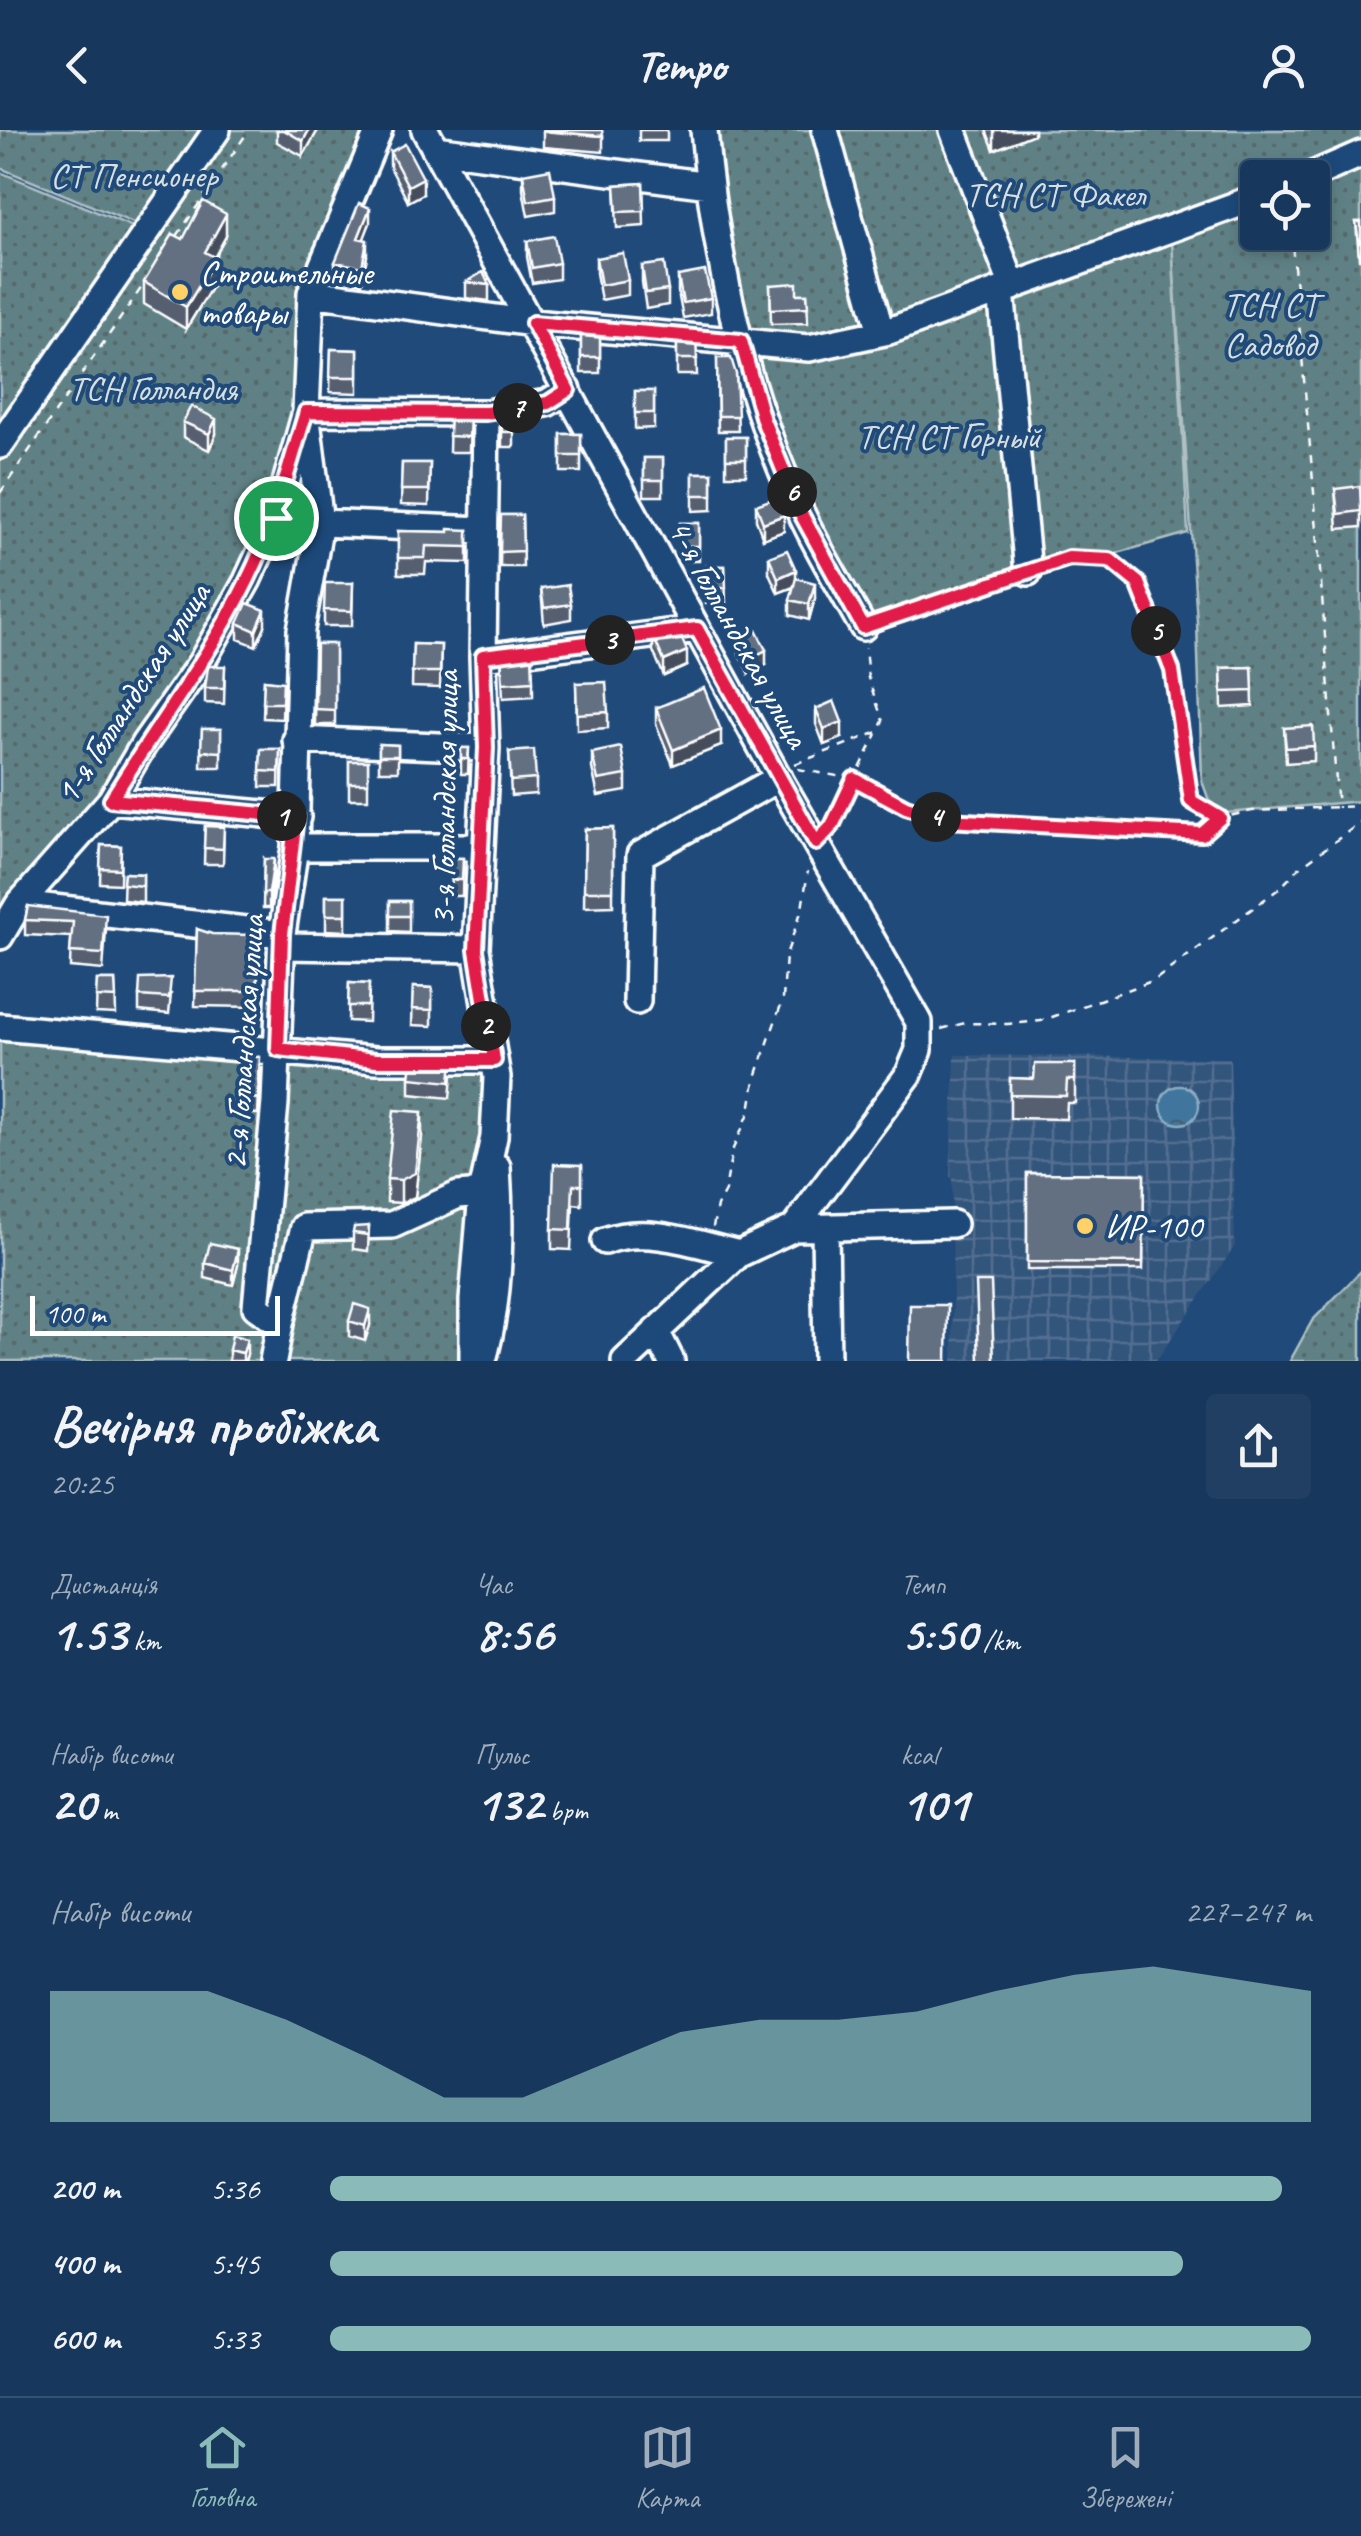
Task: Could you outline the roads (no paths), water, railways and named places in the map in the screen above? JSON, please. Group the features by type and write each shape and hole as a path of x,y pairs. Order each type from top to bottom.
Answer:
{"street":[{"path":"0,446 218,130"},
{"name":"2-я Голландская улица","path":"280,1324 256,1307 278,1049 282,940 295,847 301,630 320,523 306,412 311,292 379,130"},
{"path":"704,130 709,185 741,341 763,420 800,512 863,627"},
{"path":"825,130 881,332"},
{"path":"953,130 1007,289 1028,572"},
{"path":"430,139 709,185"},
{"name":"4-я Голландская улица","path":"430,139 697,629 783,773 816,843 920,1022 919,1044 909,1074 794,1228"},
{"path":"1330,168 1361,154"},
{"path":"311,292 533,323 809,348 881,332 1240,204"},
{"path":"306,412 486,413 548,403 568,390"},
{"name":"1-я Голландская улица","path":"0,936 19,904 111,800 144,744 201,663 247,581 276,518 306,412"},
{"name":"3-я Голландская улица","path":"473,1361 473,1300 482,1193 494,1137 496,1077 476,950 486,748 486,413"},
{"path":"320,523 483,530"},
{"path":"483,656 697,629"},
{"path":"296,740 486,748"},
{"path":"636,1001 640,856 783,773"},
{"path":"111,800 296,817"},
{"path":"295,847 480,848"},
{"path":"19,904 282,940 476,950"},
{"path":"0,1027 376,1060 494,1060"},
{"path":"482,1361 490,1335 500,1211 494,1137"},
{"path":"272,1361 304,1227 392,1225 458,1195 482,1193"},
{"path":"624,1361 740,1254 794,1228 953,1224"},
{"path":"826,1228 828,1361"},
{"path":"604,1241 625,1233 740,1254"},
{"path":"656,1332 672,1361"}],"water":[{"path":"1180,1086 1193,1092 1199,1105 1193,1118 1180,1124 1167,1118 1161,1105 1167,1092"}],"place":[{"name":"Строительные товары","path":"180,292"},
{"name":"ИР-100","path":"1085,1226"}],"park label":[{"name":"СТ Пенсионер","path":"134,175"},
{"name":"ТСН СТ Факел","path":"1055,194"},
{"name":"ТСН СТ Садовод","path":"1270,324"},
{"name":"ТСН Голландия","path":"153,388"},
{"name":"ТСН СТ Горный","path":"949,436"}]}
